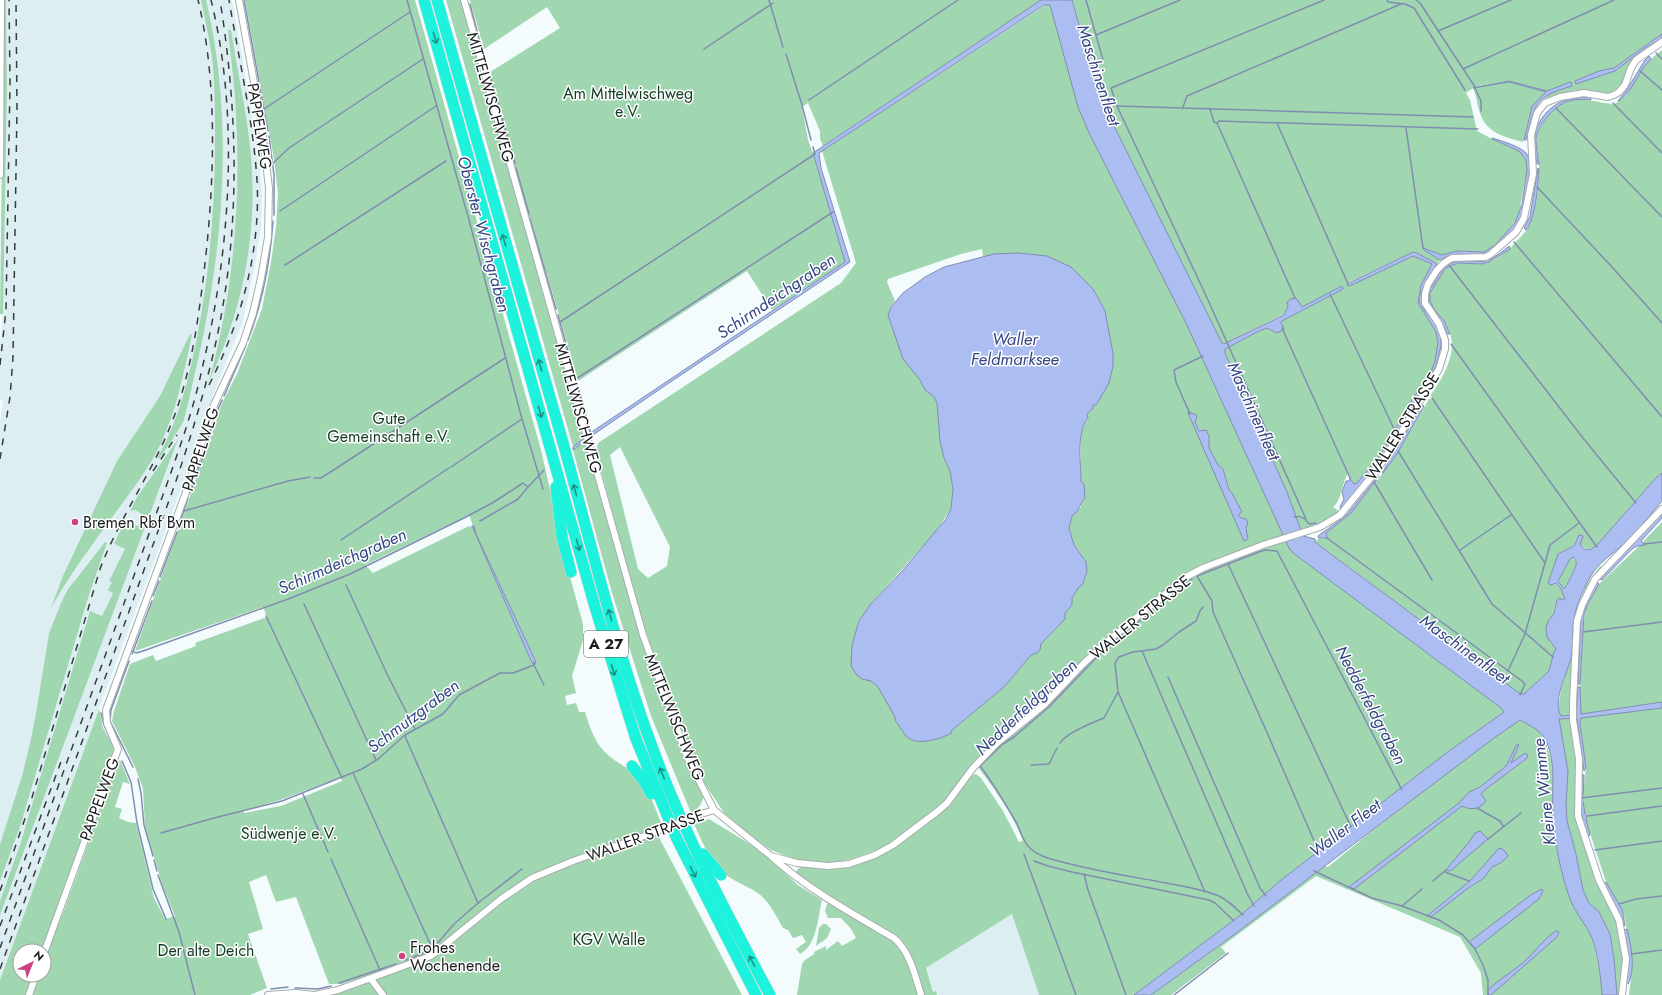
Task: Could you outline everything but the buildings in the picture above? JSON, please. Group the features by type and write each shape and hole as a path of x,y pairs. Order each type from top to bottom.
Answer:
{"highway":[{"name":"A 27","path":"424,0 619,688 636,739 667,817 699,884 756,995"},
{"name":"A 27","path":"437,0 610,616 654,754 688,834 770,995"},
{"path":"556,467 555,484 562,537 571,572"},
{"path":"632,766 644,781 655,801 667,817"},
{"path":"688,834 721,875"}],"street":[{"path":"0,175 1,0"},
{"name":"PAPPELWEG","path":"48,943 118,749 107,723 106,710 185,494 214,405 243,342 253,313 261,278 268,237 269,188 261,121 239,0"},
{"name":"MITTELWISCHWEG","path":"464,0 643,635 688,759 714,810"},
{"name":"WALLER STRASSE","path":"268,995 291,993 315,995 338,990 431,956 501,899 532,878 573,860 714,810 770,856 797,863 828,866 849,864 875,855 893,845 947,803 973,768 992,748 1044,705 1096,651 1186,578 1210,565 1263,545 1320,527 1340,515 1377,470 1439,369 1445,349 1445,340 1439,324 1425,303 1425,294 1428,284 1441,265 1452,258 1486,257 1491,254 1508,240 1524,218 1533,174 1531,146 1534,122 1542,106 1552,99 1576,93 1608,97 1614,95 1625,85 1630,68 1636,60 1662,42"},
{"path":"1622,995 1626,959 1619,920 1599,880 1578,816 1579,759 1573,717 1577,621 1588,590 1601,572 1662,509"},
{"path":"770,856 791,874 825,898 894,938 902,945 909,959 921,995"},
{"path":"791,874 797,863"},
{"path":"371,979 383,995"},
{"path":"29,995 33,983"}],"shaded area":[{"path":"6,0 232,0 259,152 262,197 261,228 243,321 214,393 174,508 13,943 12,943 12,947 0,980 0,881 20,827 88,598 107,544 105,542 77,576 61,603 49,633 30,743 22,776 0,844 0,423 3,400 0,399 0,345 3,314 7,91","holes":["190,334 192,335 182,382 160,444 153,457 51,607 62,578 117,461 160,396","177,440 97,653 89,657 43,771 90,611 102,616 113,592 112,582 109,581 125,549 114,544 124,523 139,526 144,523 141,513 135,510 130,511 137,497"]},
{"path":"1012,914 1039,995 937,995 936,991 933,992 926,968"}],"green space":[{"path":"4,0 6,0 7,91 3,314 0,314"},
{"path":"201,0 206,0 215,44 220,89 223,135 219,226 207,316 187,408 183,422 159,459 158,457 177,414 190,368 202,312 211,238 215,163 214,87 212,57"},
{"path":"245,0 415,0 541,450 569,573 583,624 583,640 572,676 576,693 565,696 567,705 576,703 579,712 585,712 596,741 603,751 633,773 645,787 662,825 654,828 742,995 329,995 379,979 379,972 342,984 329,984 296,897 276,902 266,875 249,882 263,929 248,934 267,988 250,995 0,995 0,980 12,947 12,983 52,983 52,943 14,943 99,709 103,728 114,748 55,913 62,916 117,764 120,760 130,784 123,782 115,807 122,809 119,818 128,822 136,823 154,898 165,919 175,916 162,884 145,826 143,789 135,767 112,721 130,664 153,655 156,661 196,646 195,643 267,617 263,607 135,651 222,403 237,374 262,309 276,227 278,194 274,159","holes":["469,515 476,534 536,662 535,664 532,663 472,526 467,527 373,573 365,565","341,777 342,781 281,806 244,813 243,811 280,800"]},
{"path":"446,0 461,0 584,438 573,447"},
{"name":"Am Mittelwischweg e.V.","path":"470,0 1041,0 823,146 820,139 820,131 808,103 802,107 808,140 845,262 772,310 747,271 578,381 547,274 543,274 490,80 492,77 490,72 560,28 547,7 484,49"},
{"path":"1072,0 1662,0 1662,34 1614,68 1599,71 1575,81 1598,77 1615,71 1632,58 1633,59 1622,84 1616,91 1611,93 1579,90 1566,92 1543,99 1550,93 1571,82 1547,91 1509,81 1473,87 1509,82 1546,92 1532,106 1523,142 1503,136 1491,130 1483,120 1480,113 1473,88 1466,93 1470,100 1477,131 1519,151 1526,160 1527,170 1518,218 1505,235 1490,249 1484,252 1457,251 1442,255 1426,249 1439,258 1440,260 1437,264 1413,252 1347,283 1348,286 1413,256 1432,264 1421,285 1418,303 1436,332 1438,343 1435,361 1431,372 1412,400 1381,454 1357,483 1354,484 1348,473 1340,497 1336,505 1333,507 1340,512 1328,522 1300,532 1287,492 1225,353 1225,349 1267,328 1274,331 1282,321 1343,289 1342,286 1302,307 1300,305 1288,306 1284,314 1224,344 1222,343 1099,96"},
{"path":"1047,4 1050,5 1089,133 1186,323 1284,536 1185,575 1135,614 1085,657 1043,701 991,745 949,796 936,809 882,848 838,862 815,862 794,859 771,850 755,839 724,813 705,784 685,744 634,596 596,451 598,443 841,283 856,263 822,151","holes":["982,249 983,257 994,254 1018,253 1047,256 1101,303 1105,311 1113,353 1113,366 1109,383 1103,390 1098,403 1093,405 1093,408 1087,414 1088,418 1081,432 1081,507 1072,515 1069,528 1074,545 1079,551 1087,571 1083,584 1078,588 1072,598 1072,605 1065,613 1065,619 1041,644 1037,653 1031,655 1005,686 951,731 951,733 944,737 907,736 895,720 896,717 878,687 871,681 859,621 870,605 937,530 951,509 953,489 950,471 944,458 937,403 934,397 925,390 891,325 889,313 895,301 887,282 888,279 961,254","620,447 670,547 667,566 648,578 638,569 610,455"]},
{"path":"228,30 231,30 249,136 253,199 244,279 229,331 209,381 224,316 236,216 236,115"},
{"path":"1662,50 1662,473 1597,545 1590,550 1580,545 1583,536 1576,540 1574,546 1558,554 1548,583 1555,583 1561,589 1565,599 1555,604 1554,614 1548,621 1550,642 1556,649 1549,671 1524,694 1519,693 1315,542 1319,538 1324,539 1326,533 1351,513 1383,473 1397,454 1429,399 1432,399 1431,395 1446,370 1451,356 1451,337 1449,329 1431,305 1430,301 1431,292 1439,277 1447,268 1457,263 1483,264 1495,259 1511,247 1529,226 1534,213 1538,187 1539,164 1536,144 1537,137 1545,120 1559,106 1570,101 1587,100 1615,104 1626,96 1646,63"},
{"path":"190,334 192,335 180,390 167,430 161,443 142,476 84,557 51,608 62,578 117,461 160,396"},
{"path":"178,439 0,915 0,901 21,842 90,611 102,616 113,593 108,590 112,582 109,581 125,549 114,544 124,523 139,526 144,523 143,517 140,514 135,510 130,511 137,497"},
{"path":"585,441 651,669 684,757 704,794 700,805 691,813 651,716 612,593 573,450"},
{"path":"1662,522 1662,702 1581,714 1580,687 1584,620 1587,607 1599,584"},
{"path":"1286,541 1293,553 1501,708 1504,712 1449,751 1281,880 1242,914 1134,995 1039,995 1012,914 926,968 933,992 936,991 937,995 925,995 909,953 901,939 796,875 796,871 800,867 804,866 865,862 881,855 908,838 952,802 971,776 976,774 981,778 1003,811 1019,842 1023,841 1009,812 978,767 994,750 1047,706 1076,675 1108,645 1188,580 1203,572 1261,549"},
{"path":"105,542 107,543 88,598 20,827 0,881 0,844 22,776 30,743 49,633 68,589"},
{"path":"1572,557 1576,561 1576,565 1564,589 1558,581"},
{"path":"1600,566 1602,568 1582,599 1571,696 1577,765 1575,804 1577,821 1590,864 1598,885 1617,918 1624,957 1621,995 1617,995 1613,948 1599,912 1589,903 1583,890 1576,854 1567,821 1566,803 1568,771 1559,722 1561,690 1571,657 1573,622 1586,585"},
{"path":"1662,708 1662,995 1629,995 1632,970 1626,924 1622,909 1606,882 1586,821 1588,815 1585,814 1584,811 1586,768 1580,720 1582,717"},
{"path":"1520,720 1537,729 1545,740 1551,759 1553,780 1553,815 1582,919 1593,940 1601,979 1602,995 1483,995 1481,973 1460,937 1316,876 1221,947 1226,953 1171,995 1151,995 1235,934 1324,866 1328,867 1446,773"},
{"path":"709,819 758,849 798,885 822,900 816,930 806,950 800,954 796,949 806,942 802,935 793,938 788,930 783,928 771,907 763,897 727,876 714,862 703,844 694,824"},
{"path":"831,903 897,943 905,955 918,995 797,995 802,964 805,960 814,954 814,952 826,946 826,950 838,941 842,946 856,938 851,929 841,918 828,918 825,911 827,904"},
{"path":"823,924 826,924 831,929 827,938 816,946 819,928"}],"water":[{"path":"1041,0 1072,0 1099,96 1222,343 1224,344 1284,315 1288,306 1287,302 1291,299 1296,298 1302,307 1342,286 1343,289 1282,321 1281,322 1284,329 1277,333 1267,328 1225,349 1225,353 1287,492 1303,536 1315,539 1315,542 1332,555 1519,693 1524,694 1549,671 1556,649 1547,637 1546,628 1548,621 1554,614 1557,600 1559,598 1563,600 1565,599 1561,589 1556,583 1551,585 1548,583 1558,554 1574,546 1579,535 1583,536 1580,545 1585,549 1590,550 1597,545 1662,473 1662,501 1628,540 1594,571 1584,590 1574,616 1571,658 1561,687 1558,703 1561,716 1576,715 1578,687 1580,687 1581,714 1662,702 1662,708 1581,718 1580,722 1586,768 1584,771 1577,718 1559,719 1568,771 1566,803 1567,821 1576,854 1583,890 1589,903 1599,912 1610,934 1614,958 1617,995 1602,995 1599,966 1594,944 1576,912 1563,877 1558,856 1554,826 1553,769 1546,741 1544,737 1535,729 1520,720 1494,738 1235,934 1151,995 1134,995 1242,914 1281,880 1449,751 1504,712 1501,708 1293,553 1289,548 1186,323 1089,133 1078,107 1050,5 1044,5 819,153 821,168 850,262 663,387 573,450 573,447 593,431 845,262 813,153","holes":["1573,557 1575,559 1576,566 1564,589 1558,581 1570,559"]},
{"path":"1662,34 1662,38 1644,49 1615,71 1576,84 1575,81 1599,71 1614,68"},
{"path":"1649,56 1651,59 1624,97 1618,101 1645,60"},
{"path":"1509,81 1547,91 1570,82 1572,86 1550,94 1538,104 1534,110 1526,140 1524,140 1532,106 1546,92 1509,82 1473,88"},
{"path":"1590,97 1591,100 1574,100 1564,103 1553,111 1544,121 1537,133 1536,139 1539,164 1537,164 1534,150 1534,138 1542,118 1551,108 1563,101"},
{"path":"1492,138 1521,149 1527,154 1529,159 1530,167 1528,186 1521,218 1504,241 1486,253 1480,255 1456,254 1440,260 1423,248 1442,255 1457,251 1484,252 1495,245 1515,223 1522,204 1527,170 1526,160 1519,151"},
{"path":"1538,168 1536,201 1532,218 1526,230 1524,228 1530,216"},
{"path":"1509,246 1510,249 1489,262 1482,264 1458,263 1446,268 1443,272 1430,293 1430,301 1434,309 1445,322 1450,334 1447,334 1443,325 1428,305 1427,300 1429,291 1441,272 1448,265 1457,261 1479,262 1488,260 1497,256"},
{"path":"1413,252 1437,264 1426,281 1420,296 1420,302 1437,326 1441,337 1441,346 1436,366 1384,456 1341,509 1340,507 1344,499 1342,492 1346,481 1349,481 1350,478 1354,484 1357,483 1381,454 1412,400 1431,372 1435,361 1438,343 1436,332 1418,303 1421,285 1432,264 1413,256 1354,284 1348,286 1347,284"},
{"name":"Waller Feldmarksee","path":"1018,253 1047,256 1071,267 1093,289 1105,311 1113,353 1113,366 1109,383 1096,405 1093,405 1093,408 1087,414 1088,418 1082,431 1080,448 1081,481 1084,484 1085,498 1077,512 1072,516 1069,528 1074,545 1086,562 1087,571 1083,584 1078,588 1072,598 1072,605 1065,613 1065,619 1041,644 1040,650 1031,655 1005,686 951,731 952,733 929,741 916,741 906,736 895,720 895,717 878,687 871,681 862,679 856,674 851,666 852,645 859,621 870,605 903,570 946,519 951,509 953,489 950,471 944,458 940,441 937,403 934,397 925,390 920,380 903,359 888,315 891,307 903,293 925,277 944,267 994,254"},
{"path":"1422,405 1424,406 1397,454 1382,473"},
{"path":"1189,412 1196,415 1197,417 1195,422 1199,431 1206,430 1209,436 1209,448 1218,465 1223,469 1229,490 1242,512 1238,515 1241,518 1246,519 1248,523 1246,528 1248,539 1244,541 1188,413"},
{"path":"1378,476 1379,477 1351,513 1326,533 1327,538 1319,538 1318,536 1348,513"},
{"path":"1662,513 1662,518 1641,541 1646,544 1632,549 1602,580 1600,579"},
{"path":"472,526 474,526 476,534 536,662 535,664 532,663"},
{"path":"1597,582 1599,584 1587,606 1584,615 1580,684 1578,684 1581,617 1584,606"},
{"path":"1517,744 1519,745 1511,763 1525,753 1528,755 1526,759 1481,794 1486,801 1484,804 1472,809 1462,806 1354,889 1349,887 1459,803 1469,792 1480,787 1506,766"},
{"path":"1582,775 1584,775 1583,801 1585,814 1587,816 1586,819 1589,836 1586,834 1580,807"},
{"path":"1480,831 1488,839 1450,871 1446,870 1475,833"},
{"path":"1499,848 1504,850 1508,856 1502,862 1492,867 1484,878 1467,889 1431,917 1427,916 1471,880"},
{"path":"1606,882 1622,909 1625,926 1606,889 1604,884"},
{"path":"1542,889 1543,891 1539,899 1475,949 1469,942 1532,894"},
{"path":"1627,929 1632,964 1632,971 1628,984 1626,982 1628,953 1624,930"},
{"path":"1556,931 1559,932 1557,937 1491,995 1488,995 1488,990 1524,962"}],"waterway":[{"path":"244,0 268,131"},
{"name":"Oberster Wischgraben","path":"407,0 469,220 522,419 543,489"},
{"path":"769,0 783,47"},
{"path":"809,100 958,0"},
{"name":"Maschinenfleet","path":"1086,0 1103,60 1090,66"},
{"name":"Maschinenfleet","path":"1096,35 1180,0"},
{"name":"Maschinenfleet","path":"1306,519 1208,300 1117,106 1111,88 1324,0"},
{"path":"1387,0 1388,2 1405,4 1414,8 1465,90"},
{"path":"1416,0 1420,3 1475,87"},
{"path":"1438,31 1511,0"},
{"path":"1463,69 1614,0"},
{"path":"704,49 773,3"},
{"path":"470,4 484,58"},
{"path":"1183,107 1187,96 1401,4"},
{"path":"264,109 410,12"},
{"path":"1656,53 1662,59"},
{"path":"786,54 811,140"},
{"path":"273,163 289,148 423,59"},
{"path":"487,65 489,72"},
{"path":"1640,71 1662,90"},
{"path":"491,79 515,163"},
{"path":"1475,88 1481,101 1481,111"},
{"path":"1613,103 1662,153"},
{"path":"280,211 436,106"},
{"name":"Maschinenfleet","path":"1117,106 1473,117"},
{"path":"1556,108 1662,217"},
{"path":"1210,109 1214,122 1217,123 1295,298"},
{"path":"1217,123 1219,121 1478,129"},
{"path":"1277,123 1348,284"},
{"path":"1406,128 1423,248"},
{"path":"269,136 274,175 274,215"},
{"path":"560,322 815,154 813,147"},
{"path":"285,265 446,161"},
{"path":"516,168 529,214"},
{"path":"1537,187 1662,323"},
{"path":"576,379 833,212"},
{"path":"530,219 556,309"},
{"path":"248,340 258,311 265,282 273,221"},
{"path":"1514,242 1662,417"},
{"path":"1449,265 1583,438 1636,503"},
{"path":"1330,294 1395,431"},
{"path":"558,315 591,434"},
{"path":"1282,328 1350,478"},
{"path":"1451,344 1597,547"},
{"path":"224,396 246,345"},
{"path":"1190,414 1176,382 1174,370 1203,356"},
{"path":"314,478 321,478 329,473 505,358"},
{"path":"1432,398 1545,563"},
{"path":"204,453 214,419 222,400"},
{"path":"451,467 522,419"},
{"path":"1398,451 1492,604 1553,657"},
{"path":"195,478 203,457"},
{"path":"341,540 449,468"},
{"name":"Schirmdeichgraben","path":"133,651 136,653 143,651 291,598 350,574 464,518 494,502 523,483 528,487 544,470"},
{"path":"184,511 288,481 310,477"},
{"path":"1374,482 1432,580"},
{"path":"189,494 194,483"},
{"name":"Schmutzgraben","path":"480,521 518,499 528,487"},
{"path":"178,528 188,498"},
{"path":"1460,550 1511,515"},
{"path":"1294,517 1299,516 1306,520 1309,524 1316,523"},
{"name":"Maschinenfleet","path":"1508,671 1525,634 1550,545 1579,523"},
{"path":"160,577 177,532"},
{"name":"Maschinenfleet","path":"1327,538 1522,681 1525,684 1520,695"},
{"path":"1644,544 1662,542"},
{"name":"Nedderfeldgraben","path":"1319,852 1213,612 1212,601 1197,576 1265,550 1277,551 1402,790"},
{"name":"Waller Fleet","path":"1228,564 1351,827"},
{"name":"Nedderfeldgraben","path":"1192,579 1096,658 1049,707 1014,737 1003,744 980,766 1008,808 1026,844 1040,855 1082,867 1206,891 1226,900 1243,915"},
{"path":"153,596 159,581"},
{"path":"346,585 388,676 415,729"},
{"path":"132,654 152,601"},
{"path":"304,604 376,760"},
{"path":"1060,743 1068,735 1104,718 1118,692 1115,663 1119,657 1133,652 1156,649 1163,645 1196,621 1203,607"},
{"path":"266,616 342,778"},
{"path":"1583,632 1662,622"},
{"path":"1142,651 1254,906"},
{"path":"129,661 111,710 110,721 133,767"},
{"name":"Schmutzgraben","path":"161,833 282,801 362,769 378,759 405,735 443,714 459,695 500,673 513,673 534,665 534,662"},
{"path":"534,665 544,685"},
{"path":"1168,677 1260,888 1266,896"},
{"path":"1118,692 1205,892"},
{"path":"101,713 104,725 112,743"},
{"path":"405,736 478,903"},
{"path":"1031,765 1049,764 1057,748"},
{"path":"122,761 131,782 137,823 153,889 166,919"},
{"path":"353,773 432,948"},
{"path":"138,779 144,825 153,856"},
{"path":"1581,798 1662,788"},
{"path":"303,794 328,852"},
{"path":"1587,816 1662,806"},
{"path":"1477,808 1500,821 1503,826"},
{"path":"1488,839 1521,813"},
{"path":"1595,850 1662,841"},
{"path":"1024,854 1076,995"},
{"path":"331,859 380,970"},
{"path":"154,860 157,871"},
{"path":"1034,861 1072,872 1209,900 1215,903 1234,921"},
{"path":"436,945 454,924 478,903 522,869"},
{"path":"1433,881 1446,870"},
{"path":"1314,871 1372,898 1402,906 1439,920 1463,935 1475,949 1483,965 1488,980 1488,995"},
{"path":"1445,872 1469,881"},
{"path":"1084,874 1088,890 1126,995"},
{"path":"158,875 179,932 195,995"},
{"path":"1402,906 1422,889"},
{"path":"1619,904 1636,899 1662,896"},
{"path":"406,960 426,952 434,946"},
{"path":"1631,954 1662,950"},
{"path":"1174,995 1228,953"},
{"path":"339,983 396,964"},
{"path":"295,988 318,989 331,986"},
{"path":"271,989 288,987"}],"railway":[{"path":"0,365 6,310 10,82 9,0"},
{"path":"0,459 10,397 13,357 17,109 16,0"},
{"path":"0,891 31,801 100,569 116,533 170,427 177,410 187,373 198,318 203,280 212,176 212,103 205,33 198,0"},
{"path":"0,948 173,467 199,383 212,324 219,278 225,232 228,184 226,91 220,45 211,0"},
{"path":"0,969 175,484 195,422 212,359 228,270 234,180 231,90 220,0"},
{"path":"209,385 231,336 239,311 252,259 256,233 257,180 255,158 229,0"},
{"path":"153,471 177,435"},
{"path":"0,926 62,759"}],"place":[{"name":"Bremen Rbf Bvm","path":"75,522"},
{"name":"Frohes Wochenende","path":"402,956"}],"park label":[{"name":"Gute Gemeinschaft e.V.","path":"389,427"},
{"name":"Südwenje e.V.","path":"289,833"},
{"name":"KGV Walle","path":"609,939"},
{"name":"Der alte Deich","path":"206,950"}],"water label":[{"name":"Kleine Wümme","path":"1544,792"}]}
